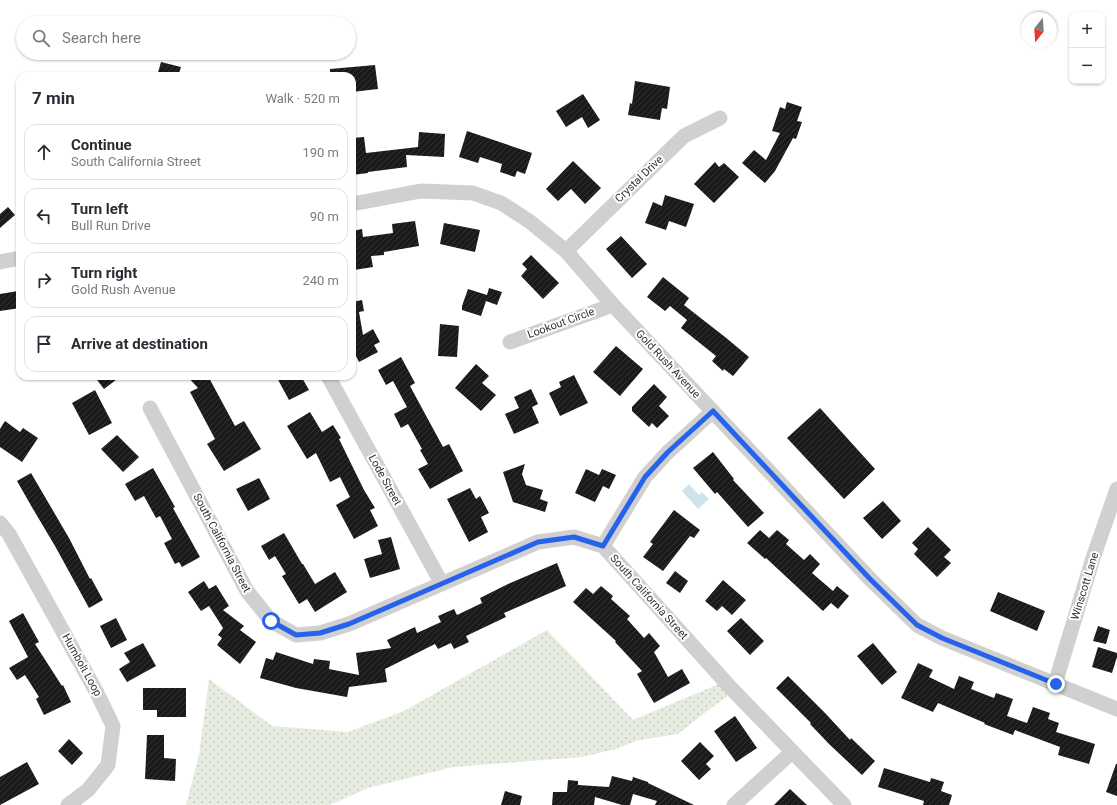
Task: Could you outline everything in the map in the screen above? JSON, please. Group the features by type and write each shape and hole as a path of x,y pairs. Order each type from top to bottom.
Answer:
{"street":[{"name":"Crystal Drive","path":"566,251 684,136 720,118"},
{"name":"Gold Rush Avenue","path":"356,203 421,191 473,193 501,202 529,221 566,251 613,305 871,580 917,625 942,638 1117,708"},
{"path":"0,262 16,259"},
{"name":"Lookout Circle","path":"510,342 613,305"},
{"name":"Lode Street","path":"330,380 442,584"},
{"name":"South California Street","path":"150,408 247,592 271,621 296,635 320,633 349,624 538,542 574,537 603,546 725,681 844,805"},
{"path":"603,546 645,477 668,452 713,411"},
{"name":"Winscott Lane","path":"1056,684 1093,558 1117,489"},
{"name":"Humbolt Loop","path":"0,523 13,541 97,692 113,726 108,765 88,790 68,805"},
{"path":"734,805 792,752"}],"shaded area":[{"path":"547,630 633,720 719,684 728,696 678,734 639,740 616,749 582,757 453,767 368,788 330,805 186,805 199,755 209,679 272,726 348,732 404,711"}],"water":[{"path":"689,484 699,495 702,492 709,499 698,509 682,491"}],"building":[{"path":"161,62 181,67 179,72 158,72"},
{"path":"375,65 378,89 356,92 356,72 330,72 330,69"},
{"path":"635,81 670,87 667,109 662,108 660,120 628,115 630,103 632,104"},
{"path":"583,94 600,120 588,128 582,117 566,127 556,111"},
{"path":"787,102 802,107 797,121 802,122 796,139 793,138 775,171 765,183 742,163 754,150 766,160 780,133 772,131 780,107 785,109"},
{"path":"467,131 532,153 525,174 517,171 515,177 500,172 502,164 480,157 478,163 459,157"},
{"path":"419,132 445,134 444,157 406,155 407,167 356,174 356,138 364,137 366,153 418,147"},
{"path":"573,161 601,188 585,204 571,189 558,201 546,189"},
{"path":"715,162 719,167 724,163 739,177 714,203 694,184"},
{"path":"665,195 694,204 686,227 669,221 666,230 645,223 653,202 662,206"},
{"path":"8,207 15,215 0,228 0,214"},
{"path":"415,221 419,246 384,252 384,255 371,256 373,267 356,270 356,230 362,229 363,237 393,233 392,224"},
{"path":"444,223 480,230 475,252 440,244"},
{"path":"621,236 647,264 632,278 606,249"},
{"path":"531,255 559,283 543,299 521,276 527,269 522,264"},
{"path":"663,277 689,298 684,305 749,357 733,376 724,369 723,371 712,361 716,356 681,328 687,320 670,306 665,311 647,297"},
{"path":"489,288 502,292 497,305 486,301 481,316 462,310 468,289 487,295"},
{"path":"16,291 16,309 0,311 0,294"},
{"path":"362,300 364,311 359,312 363,335 373,329 380,342 374,345 378,352 359,362 356,356 356,301"},
{"path":"440,324 459,326 457,357 438,356"},
{"path":"616,346 643,369 620,396 593,372"},
{"path":"401,357 415,383 410,386 443,447 449,444 463,471 430,489 418,469 428,464 420,450 422,449 408,424 401,428 394,414 407,407 393,381 386,385 378,370"},
{"path":"476,364 489,376 482,383 496,395 481,411 455,388"},
{"path":"574,375 588,403 560,416 549,393 561,387 559,382"},
{"path":"97,380 116,380 104,389"},
{"path":"191,380 210,380 235,426 244,421 261,449 224,471 207,444 215,439 190,392 198,388"},
{"path":"278,380 303,380 309,390 289,400"},
{"path":"654,384 667,397 659,406 669,416 657,428 652,423 649,427 632,411 632,407"},
{"path":"531,389 538,404 532,407 539,423 514,434 505,414 519,408 514,397"},
{"path":"95,390 112,423 89,435 72,403"},
{"path":"820,408 875,469 844,499 787,438"},
{"path":"310,412 322,432 333,425 341,438 339,439 364,490 375,508 370,510 378,526 354,539 336,505 350,497 340,477 330,482 316,453 307,459 287,426"},
{"path":"5,421 20,432 23,428 38,438 22,462 0,447 0,429"},
{"path":"117,435 139,457 123,472 101,449"},
{"path":"713,452 734,479 733,480 764,513 748,527 717,492 715,494 693,468"},
{"path":"525,464 522,474 526,485 543,490 540,499 548,502 545,512 513,502 503,472"},
{"path":"153,468 175,507 173,508 200,557 182,567 179,562 175,564 164,543 172,539 160,516 156,518 144,496 135,501 125,484"},
{"path":"586,469 599,475 602,469 616,475 609,489 603,486 595,502 575,493"},
{"path":"31,473 103,600 89,608 17,481"},
{"path":"259,478 270,499 248,511 236,489"},
{"path":"470,488 476,499 480,496 489,513 481,517 488,532 469,542 447,499"},
{"path":"883,501 901,521 882,539 863,518"},
{"path":"674,510 700,530 694,538 690,536 663,571 643,557 653,544 650,542"},
{"path":"928,527 951,550 944,557 951,563 937,577 914,554 918,549 912,543"},
{"path":"760,530 769,538 777,530 789,540 786,544 804,560 810,554 820,564 812,573 833,591 837,586 849,596 838,609 831,603 823,611 766,558 765,559 747,543"},
{"path":"284,533 315,584 335,572 347,592 315,612 307,599 299,604 282,576 286,574 275,556 269,560 261,546"},
{"path":"391,537 400,569 370,578 364,559 382,554 378,540"},
{"path":"557,563 566,586 504,613 506,617 466,636 469,642 454,649 451,643 438,649 435,644 385,669 387,682 349,687 347,697 296,688 260,678 266,658 273,660 276,652 313,664 314,659 330,661 329,669 359,675 356,653 391,648 387,640 415,627 417,633 441,622 438,616 454,609 457,615 482,603 480,598"},
{"path":"675,571 688,581 680,593 666,583"},
{"path":"723,580 746,600 732,615 722,606 717,611 705,601"},
{"path":"204,581 209,589 216,585 229,606 223,610 244,626 240,630 256,642 240,664 217,645 222,638 218,635 223,628 209,606 201,611 188,592"},
{"path":"601,586 613,596 611,599 630,616 627,619 644,638 649,633 660,646 654,652 668,677 682,669 690,683 654,703 637,674 642,671 615,642 616,641 573,602 586,588 593,594"},
{"path":"998,592 1045,611 1037,631 990,611"},
{"path":"23,613 39,642 35,644 62,686 63,685 71,702 44,715 36,699 39,697 25,675 17,680 9,668 28,657 9,621"},
{"path":"116,618 127,640 111,648 100,626"},
{"path":"741,618 764,641 750,655 727,631"},
{"path":"1098,626 1110,630 1106,644 1093,641"},
{"path":"143,643 156,666 127,682 119,669 130,662 124,653"},
{"path":"873,643 897,672 882,685 857,656"},
{"path":"1098,647 1117,653 1112,673 1092,667"},
{"path":"918,663 933,670 929,677 954,689 959,676 974,682 971,689 994,698 996,693 1013,699 1007,716 1027,723 1033,707 1050,713 1048,719 1059,723 1056,732 1095,744 1089,764 1058,755 1060,747 1015,730 1013,735 984,724 985,723 938,703 933,712 901,698"},
{"path":"788,676 850,740 851,738 875,761 862,775 829,744 810,724 811,723 776,688"},
{"path":"143,688 186,688 186,717 157,717 157,710 143,710"},
{"path":"735,716 757,748 736,762 714,731"},
{"path":"147,735 164,735 164,758 176,759 175,781 145,779"},
{"path":"69,739 83,753 72,765 58,751"},
{"path":"700,742 714,756 706,764 711,769 699,780 681,761"},
{"path":"27,762 39,784 0,805 0,777"},
{"path":"1117,764 1117,796 1106,792"},
{"path":"884,768 930,782 931,778 944,782 941,791 952,795 949,805 923,805 924,801 878,787"},
{"path":"612,776 632,781 633,777 648,782 694,805 655,805 657,801 633,794 630,805 622,805 595,797 594,805 552,805 553,792 567,792 568,780 578,781 578,785 609,787"},
{"path":"790,789 807,805 774,805"},
{"path":"505,791 522,796 520,805 501,805"}],"route":[{"path":"271,621 296,635 320,633 349,624 538,542 574,537 603,546 645,477 668,452 713,411 871,580 917,625 942,638 1056,684"}]}
